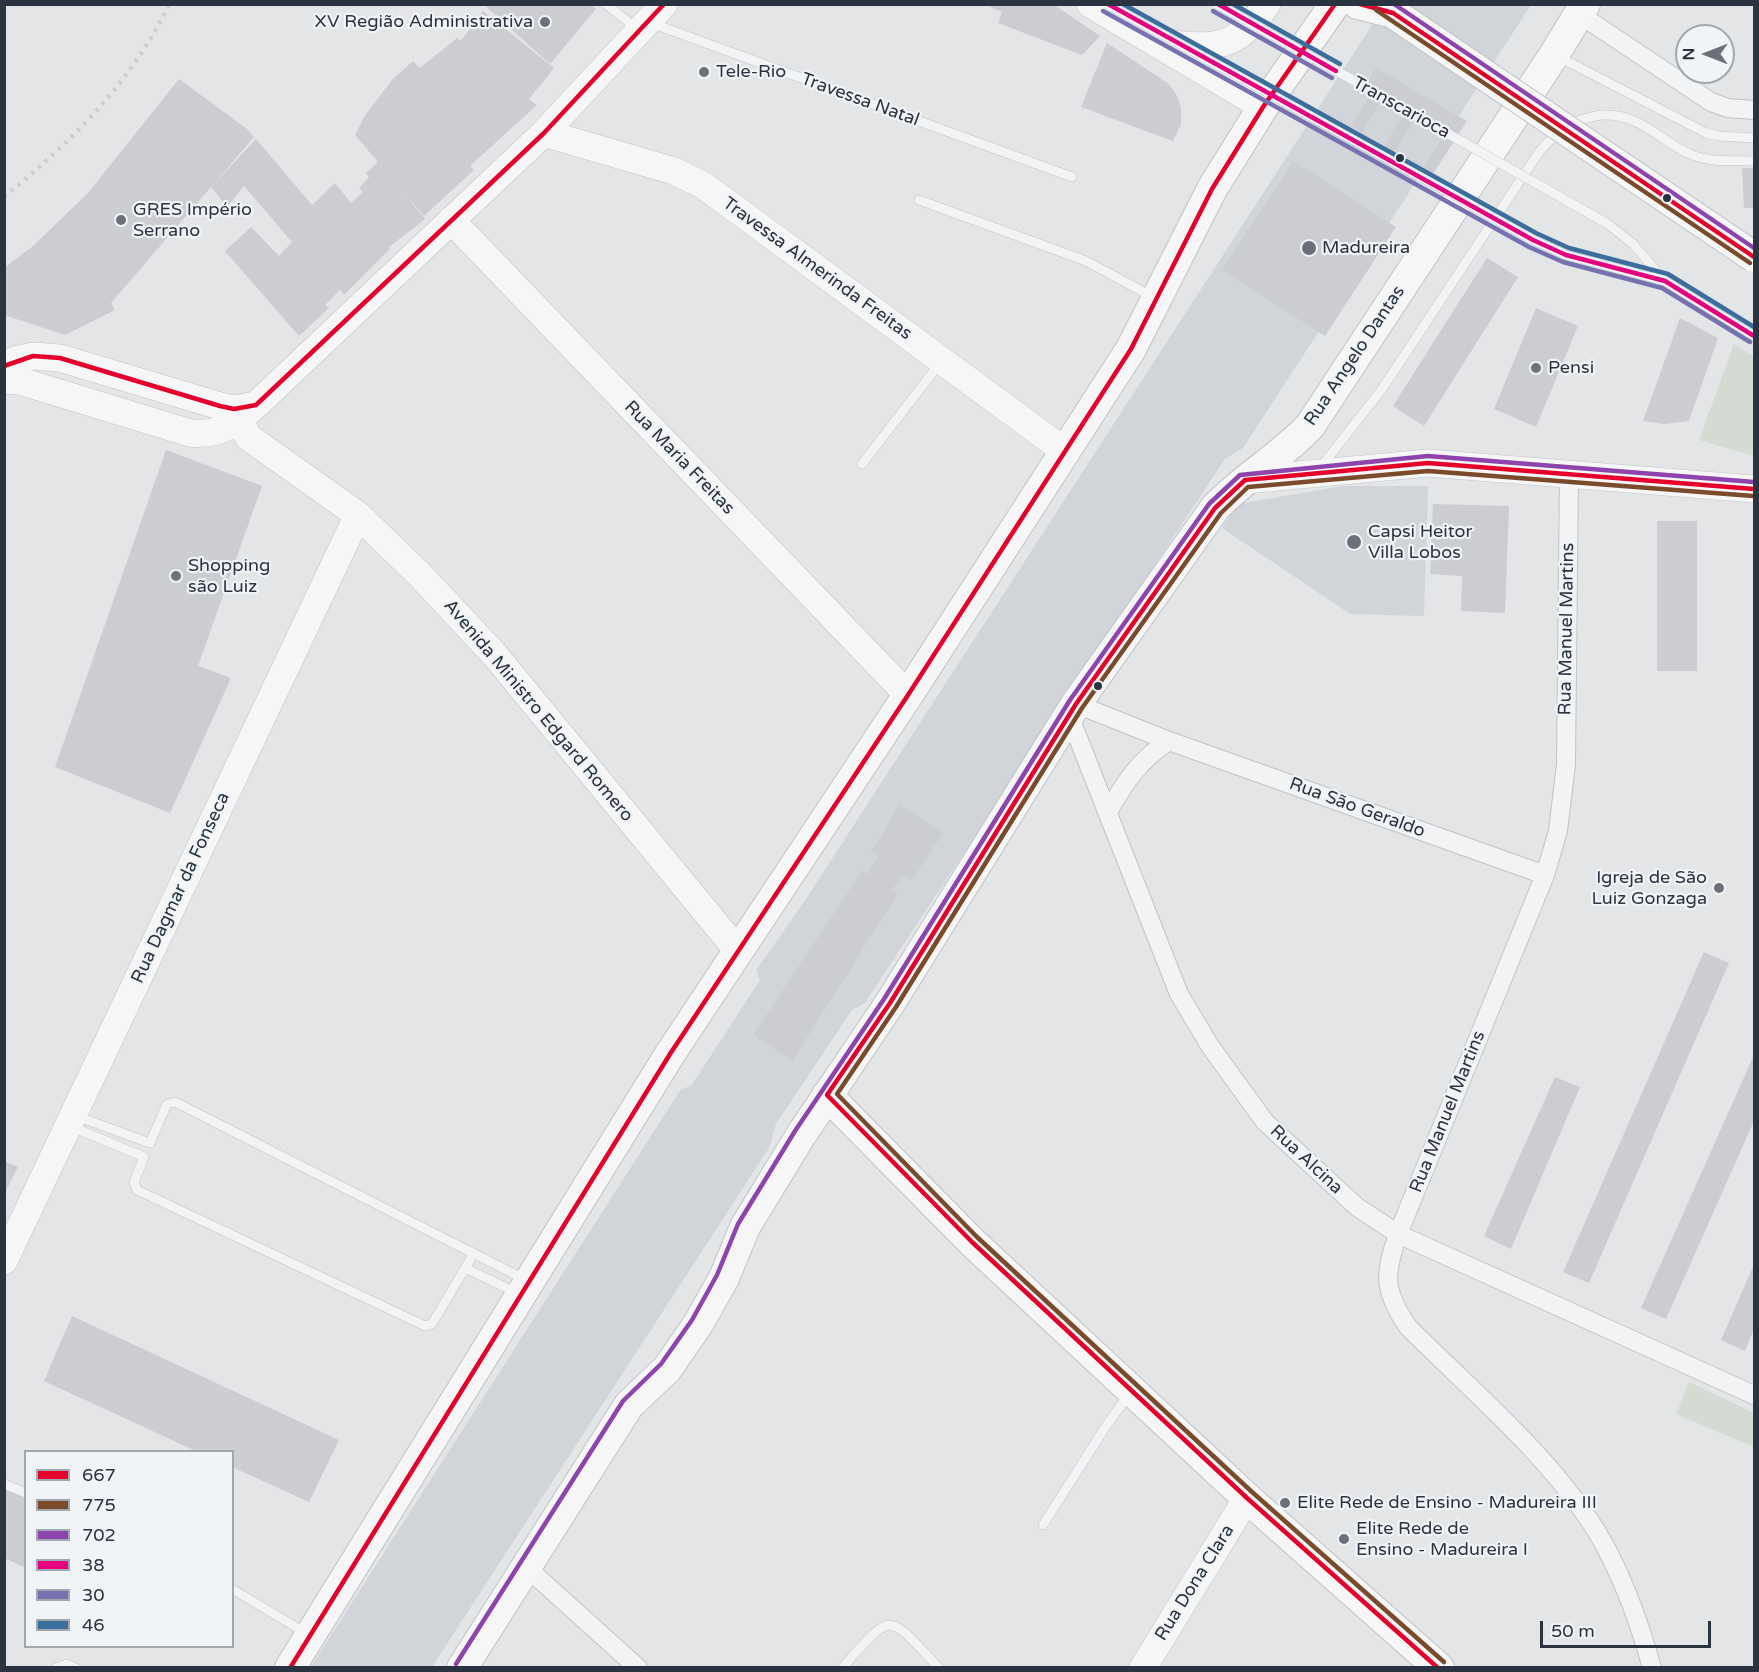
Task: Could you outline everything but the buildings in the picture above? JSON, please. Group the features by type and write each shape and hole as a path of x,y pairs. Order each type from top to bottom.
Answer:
{"main road":[{"path":"290,1668 670,1054 908,695 1131,349 1158,300 1200,209 1263,107 1335,4"},
{"path":"1358,4 1386,7 1755,257"},
{"name":"Rua Angelo Dantas","path":"462,1668 629,1405 667,1369 698,1324 724,1278 745,1227 827,1095 890,1003 1073,709 1215,508 1310,426 1582,9"},
{"path":"827,1095 972,1242 1133,1389 1247,1498 1439,1668"}],"street":[{"path":"1090,4 1263,107"},
{"path":"1154,42 1208,47 1220,45 1241,33 1267,4"},
{"path":"1582,9 1711,102 1728,108 1755,110"},
{"path":"4,380 20,381 190,433 205,434 221,431 248,413 544,133 650,19"},
{"name":"Travessa Almerinda Freitas","path":"544,133 674,171 703,185 1066,452"},
{"name":"Rua Maria Freitas","path":"452,220 908,695"},
{"path":"4,366 15,360 48,356 248,413"},
{"name":"Avenida Ministro Edgard Romero","path":"248,413 248,437 358,515 421,576 494,654 738,951"},
{"path":"1245,480 1318,471 1428,463 1755,489"},
{"name":"Rua Manuel Martins","path":"1569,474 1566,764 1558,831 1545,875 1398,1234 1387,1265 1388,1290 1392,1304 1407,1327 1543,1462 1576,1502 1617,1570 1641,1629 1652,1668"},
{"name":"Rua Dagmar da Fonseca","path":"4,1261 358,515"},
{"name":"Rua São Geraldo","path":"1073,709 1545,875"},
{"name":"Rua Alcina","path":"1073,709 1108,812 1179,994 1210,1046 1265,1122 1357,1207 1398,1234 1755,1395"},
{"path":"1108,812 1137,766 1151,752 1169,741"},
{"name":"Rua Dona Clara","path":"1143,1668 1247,1498"},
{"path":"525,1566 638,1668"}],"lane":[{"name":"Travessa Natal","path":"606,4 1071,177"},
{"name":"Transcarioca","path":"1107,4 1533,240 1566,255 1665,281 1755,336"},
{"name":"Transcarioca","path":"1217,4 1608,224 1633,244 1665,281"},
{"path":"1554,55 1706,133 1755,138"},
{"path":"1318,471 1382,389 1539,152 1561,129 1589,117 1623,117 1639,123 1690,155 1711,160 1755,161"},
{"path":"919,200 1086,261 1158,300"},
{"path":"862,464 941,361"},
{"path":"474,1253 432,1324 425,1326 137,1190 134,1182 167,1104 175,1102 474,1253 525,1289"},
{"path":"70,1120 150,1143"},
{"path":"70,1120 144,1157"},
{"path":"465,1268 525,1289"},
{"path":"1043,1525 1106,1426 1133,1389"},
{"path":"4,1484 24,1492"},
{"path":"234,1590 310,1636"},
{"path":"842,1668 879,1627 892,1624 901,1628 939,1668"},
{"path":"56,1668 67,1664 76,1668"}],"shaded area":[{"path":"1385,5 1531,5 1243,448 1225,459 864,1004 852,1010 776,1124 769,1148 432,1667 310,1668 681,1089 691,1086 760,980 756,970 802,905"},
{"path":"1734,344 1754,357 1754,456 1699,440"},
{"path":"1343,486 1428,486 1424,616 1350,614 1222,528 1238,504"},
{"path":"1689,1382 1754,1413 1754,1447 1676,1414"}],"railway":[{"path":"4,197 52,155 97,110 137,59 169,4"}],"transit line":[{"name":"667","path":"4,366 33,356 60,358 220,406 234,409 256,405 544,133 664,4"},
{"name":"38","path":"1108,4 1533,240 1566,255 1665,281 1754,336"},
{"name":"46","path":"1123,4 1536,233 1569,248 1668,274 1754,327"},
{"name":"38","path":"1218,4 1336,71"},
{"name":"46","path":"1233,4 1340,64"},
{"name":"667","path":"290,1668 670,1054 908,695 1131,349 1212,189 1263,107 1335,4"},
{"name":"667","path":"1360,4 1393,13 1754,257"},
{"name":"702","path":"1394,4 1754,248"},
{"name":"775","path":"1376,10 1750,263"},
{"name":"30","path":"1103,11 1529,247 1563,262 1662,288 1750,342"},
{"name":"30","path":"1213,11 1332,78"},
{"name":"702","path":"456,1664 623,1401 661,1364 692,1320 717,1275 738,1224 795,1131 884,999 1070,700 1209,504 1240,475 1428,456 1754,482"},
{"name":"667","path":"1438,1668 1247,1498 972,1242 827,1095 890,1003 1076,704 1215,508 1245,480 1428,463 1754,489"},
{"name":"775","path":"1444,1662 1252,1492 977,1237 837,1094 896,1007 1082,708 1221,513 1248,487 1428,471 1753,496"}],"place":[{"name":"XV Região Administrativa","path":"545,22"},
{"name":"Tele-Rio","path":"704,72"},
{"name":"GRES Império Serrano","path":"121,220"},
{"name":"Madureira","path":"1309,248"},
{"name":"Pensi","path":"1536,368"},
{"name":"Capsi Heitor Villa Lobos","path":"1354,542"},
{"name":"Shopping são Luiz","path":"176,576"},
{"name":"Igreja de São Luiz Gonzaga","path":"1719,888"},
{"name":"Elite Rede de Ensino - Madureira III","path":"1285,1503"},
{"name":"Elite Rede de Ensino - Madureira I","path":"1344,1539"}]}
